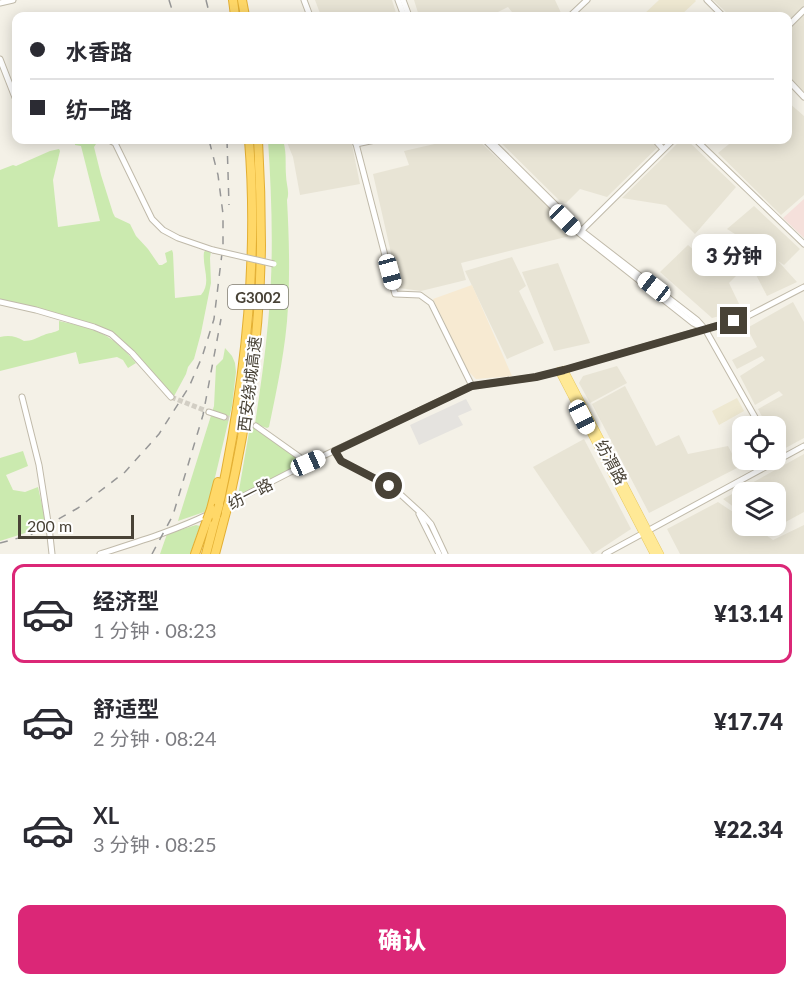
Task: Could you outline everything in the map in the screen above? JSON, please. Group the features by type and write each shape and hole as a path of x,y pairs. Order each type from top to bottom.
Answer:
{"highway":[{"name":"西安绕城高速","path":"206,554 219,512 236,422 244,360 251,277 252,206 249,144"},
{"name":"西安绕城高速","path":"217,554 219,512 229,501 240,453 256,338 261,247 258,144"},
{"path":"195,554 207,519 219,512"}],"main road":[{"name":"纺渭路","path":"561,371 645,532 654,554"},
{"name":"纺渭路","path":"645,532 660,554"}],"street":[{"path":"0,3 13,0"},
{"path":"574,12 587,0"},
{"path":"707,0 719,12"},
{"path":"792,22 804,10"},
{"path":"0,59 12,90"},
{"path":"792,84 804,97"},
{"path":"115,144 152,219 164,230 178,238 213,250 274,264"},
{"path":"356,144 395,294 420,295 431,303 472,386"},
{"path":"489,144 580,232 697,320 705,329 754,416"},
{"path":"494,144 580,232"},
{"path":"659,144 663,149"},
{"path":"580,232 669,144"},
{"path":"700,144 804,244"},
{"name":"纺一路","path":"100,554 195,520 308,463 472,386 561,371 752,315 804,287"},
{"path":"0,302 46,313 111,334 132,353 171,397"},
{"path":"22,397 39,465 52,554"},
{"path":"208,412 224,417"},
{"path":"256,426 308,463"},
{"path":"786,453 804,446"},
{"path":"335,451 341,461 399,493 431,524 445,554"},
{"path":"605,554 754,470"},
{"path":"415,508 439,554"}],"shaded area":[{"path":"315,0 392,0 396,12 320,12"},
{"path":"414,0 555,0 561,12 512,12 508,7 498,12 418,12"},
{"path":"659,0 696,1 684,12 646,12"},
{"path":"713,0 804,0 804,92 792,80 792,12 726,12"},
{"path":"792,106 804,116 804,195 781,215 718,153 729,144 792,144"},
{"path":"288,144 352,144 360,184 300,195 293,157"},
{"path":"435,144 482,144 578,234 461,263 466,280 421,291 399,288 373,174 409,165 404,151"},
{"path":"502,144 661,144 607,197 580,189 566,203 561,202"},
{"path":"677,144 691,144 736,187 695,234 666,205 622,198"},
{"path":"804,199 804,238 783,218"},
{"path":"754,206 800,249 784,265 778,261 797,282 767,296 753,269 775,257 760,244 753,251 757,255 729,283 742,310 712,318 660,272 688,245 716,269 743,241 727,229"},
{"path":"512,257 526,286 519,291 544,343 507,359 465,271"},
{"path":"558,263 590,343 554,351 522,272"},
{"path":"472,285 512,376 476,379 467,370 433,299"},
{"path":"793,302 804,322 804,438 786,448 786,416 762,416 758,409 783,395 779,391 755,405 740,376 765,360 762,356 737,369 732,360 757,347 747,328"},
{"path":"617,366 627,383 590,403 579,383 583,376"},
{"path":"625,386 656,446 679,435 688,454 728,446 732,454 733,470 649,513 592,404"},
{"path":"737,398 744,411 719,425 712,411"},
{"path":"466,399 472,410 458,416 463,425 419,445 410,425"},
{"path":"584,439 631,529 593,554 533,467"},
{"path":"804,454 804,512 786,522 786,482 754,482 775,470 786,470 786,464"},
{"path":"732,494 732,506 723,499"},
{"path":"718,502 732,511 732,536 767,536 773,540 786,536 786,534 804,525 804,554 680,554 667,529"}],"green space":[{"path":"96,144 94,147 101,175 115,217 130,224 136,236 159,265 167,262 165,253 172,250 175,298 201,295 206,285 204,252 211,251 211,283 201,333 194,359 173,398 105,329 0,302 0,170 59,149 53,180 58,227 100,221 81,146 75,145"},
{"path":"268,144 284,144 288,194 288,307 281,367 267,428 255,424 270,300 271,209"},
{"path":"59,321 102,334 119,345 136,363 128,368 123,360 117,357 79,364 76,352 0,371 0,337 12,336 24,341 32,340 59,330"},
{"path":"225,348 232,356 236,372 232,406 207,511 178,521 214,406 216,366 223,359"},
{"path":"250,426 297,458 300,465 238,496"},
{"path":"23,451 28,466 6,475 13,490 25,492 38,487 46,523 0,541 0,458"},
{"path":"196,525 200,526 190,554 160,554 167,534"}],"tunnel":[{"path":"171,397 209,412"},
{"path":"224,417 256,426"}],"railway":[{"path":"169,0 173,12"},
{"path":"206,0 209,12"},
{"path":"0,543 30,535 78,508 125,472 159,434 189,387 202,357 214,319 223,245 223,214 218,175 210,144"},
{"path":"227,144 229,205"},
{"path":"152,554 173,515 203,415 221,319"}],"route":[{"path":"389,486 341,461 335,451 472,386 536,377 734,321"}]}
